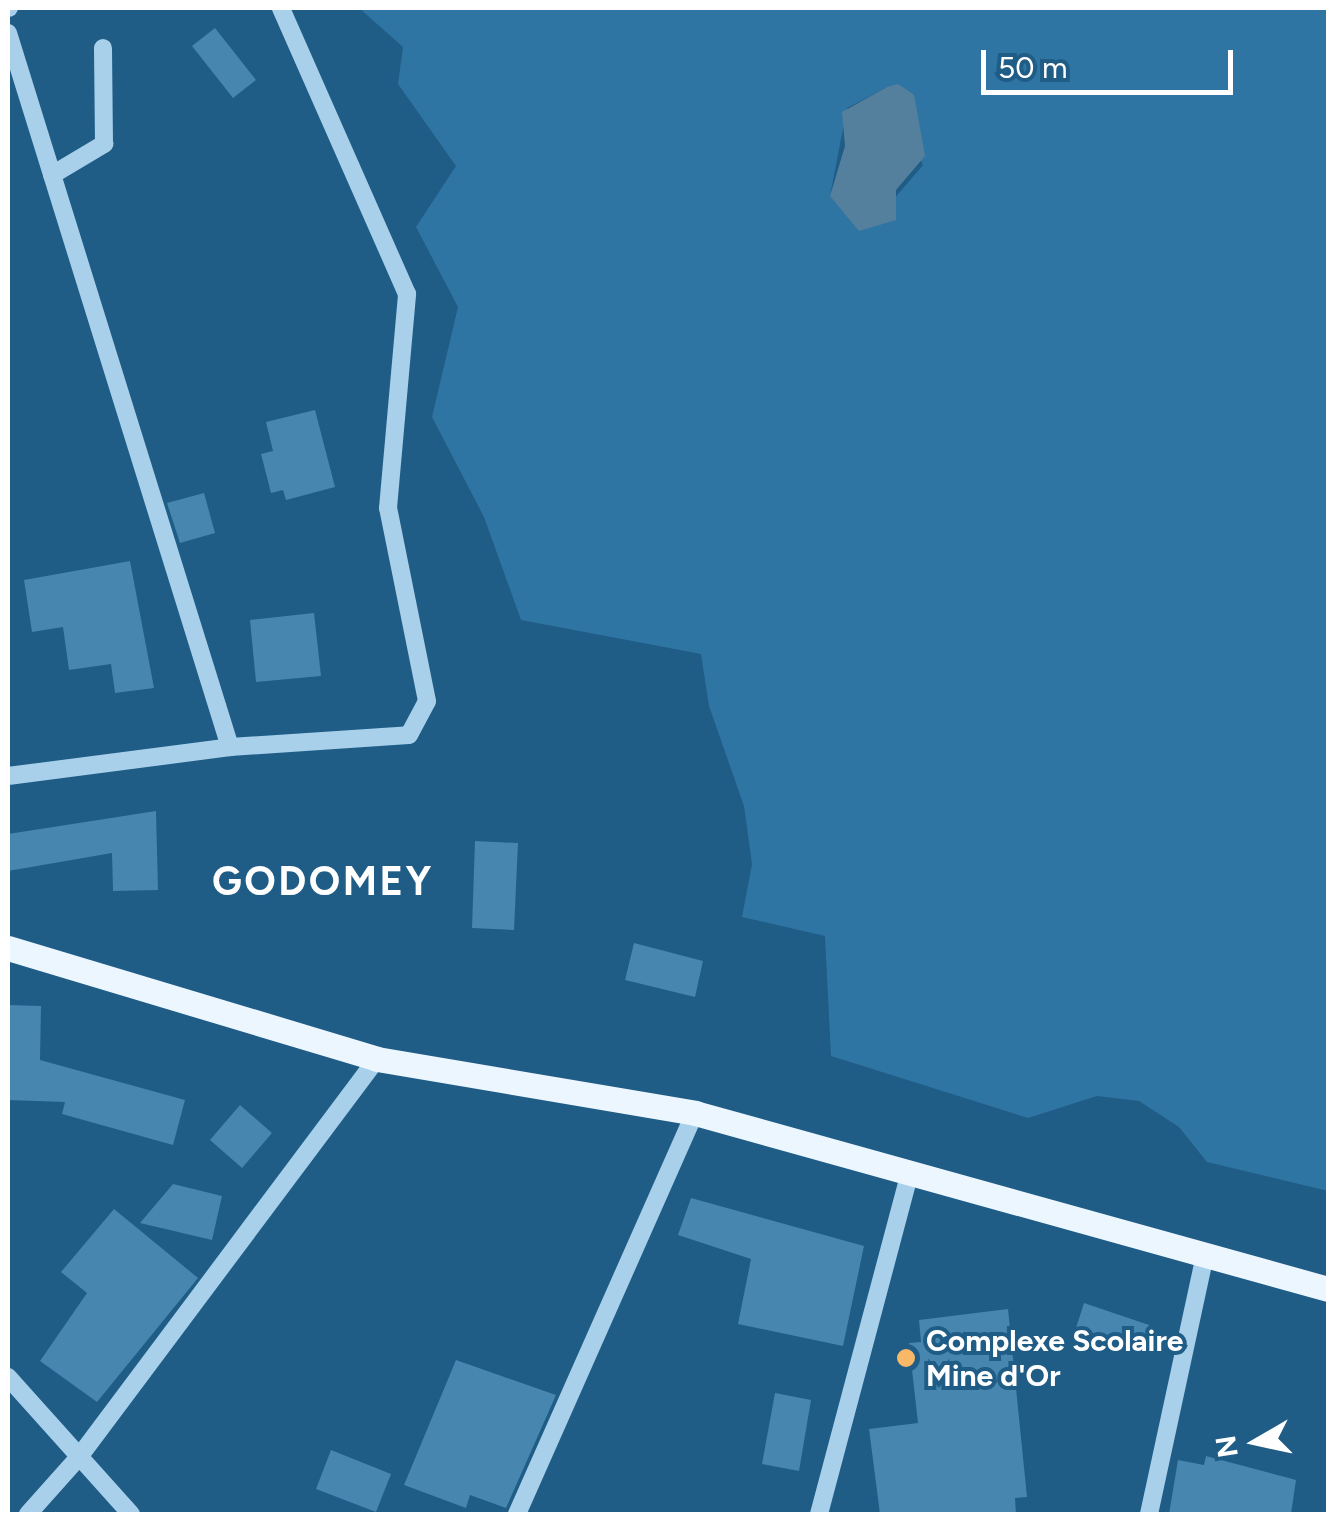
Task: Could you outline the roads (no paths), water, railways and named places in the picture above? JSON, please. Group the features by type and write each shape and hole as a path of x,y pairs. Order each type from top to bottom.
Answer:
{"main road":[{"path":"8,948 377,1058 695,1113 1328,1289"}],"street":[{"path":"8,776 230,747 409,735 426,701 388,508 407,294 282,8"},
{"path":"8,33 230,747"},
{"path":"52,175 104,144 103,48"},
{"path":"28,1514 79,1457 377,1058"},
{"path":"517,1514 695,1113"},
{"path":"820,1514 908,1175"},
{"path":"1148,1514 1205,1254"},
{"path":"8,1377 130,1514"}],"place":[{"name":"Complexe Scolaire Mine d'Or","path":"906,1358"}],"district":[{"name":"GODOMEY","path":"323,881"}]}
